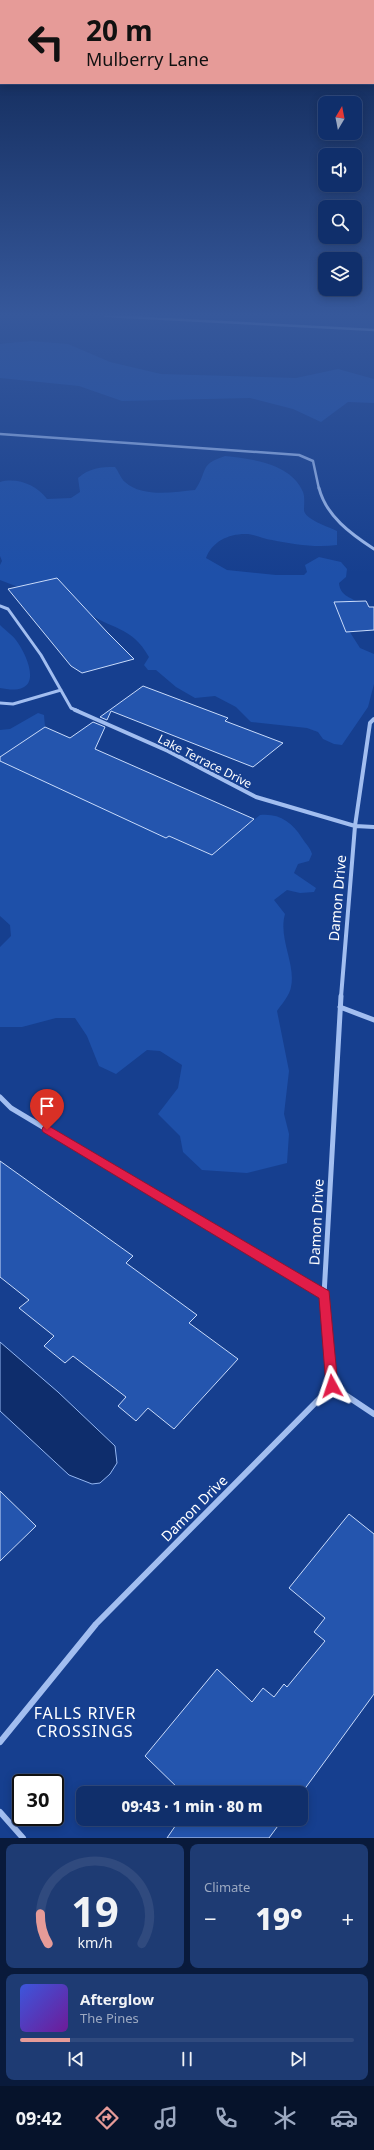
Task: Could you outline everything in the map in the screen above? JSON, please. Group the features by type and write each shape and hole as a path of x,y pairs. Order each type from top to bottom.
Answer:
{"street":[{"path":"0,434 274,452 299,455 313,461 316,469 319,491 326,506 342,525 374,549"},
{"name":"Lake Terrace Drive","path":"0,606 8,608 29,637 71,708 168,751 256,797 355,826 374,827"},
{"path":"0,703 13,704 61,690"},
{"name":"Damon Drive","path":"0,1742 96,1624 332,1386 324,1295 340,1007 355,826 370,723 374,718"},
{"path":"340,1007 374,1020"},
{"path":"0,1097 11,1108 324,1295"},
{"path":"332,1386 374,1414"},
{"path":"0,1812 23,1838"}],"shaded area":[{"path":"265,402 374,402 374,403 348,402 321,422 293,409"},
{"path":"225,456 269,464 289,475 297,482 303,492 304,510 308,517 337,531 337,545 329,546 296,544 248,534 235,535 222,539 213,547 206,558 227,570 276,575 304,575 307,572 305,565 319,557 341,562 347,569 346,577 339,583 341,590 343,593 358,602 346,626 360,648 374,654 374,684 368,707 342,745 334,744 323,739 318,732 307,728 251,722 236,707 215,696 195,698 176,687 156,670 148,670 144,665 149,657 135,639 128,633 103,622 81,608 57,578 18,587 0,580 0,565 2,561 0,556 0,482 20,481 26,483 38,490 47,499 71,498 80,492 78,478 86,472 105,467 115,467 125,482 132,487 141,490 168,493 195,490 207,465"},
{"path":"0,625 16,640 27,660 30,680 27,685 19,689 11,690 0,688"},
{"path":"38,713 44,715 45,727 0,757 0,730 10,729"},
{"path":"0,761 211,855 260,815 279,817 289,823 298,832 312,854 309,861 298,864 294,873 316,888 314,892 300,893 287,890 274,900 285,914 283,923 285,942 292,978 289,993 277,1011 289,1071 284,1114 289,1134 287,1163 247,1173 202,1170 183,1152 180,1136 158,1114 178,1088 182,1065 160,1051 147,1050 116,1074 99,1066 87,1036 75,1018 56,1018 22,1027 0,1027 0,947 11,936 10,925 0,916"},
{"path":"0,1342 58,1392 115,1446 117,1463 110,1474 100,1483 92,1484 69,1475 0,1411"}],"building":[{"path":"57,578 134,659 82,673 71,666 8,589"},
{"path":"366,601 369,607 374,607 374,630 346,632 334,602"},
{"path":"143,686 228,718 225,721 283,743 253,767 111,711 107,720 100,717"},
{"path":"93,722 105,727 95,749 254,819 212,855 169,836 166,838 0,761 0,757 45,727 70,738"},
{"path":"0,1161 133,1256 126,1263 197,1315 189,1323 238,1359 174,1429 148,1408 136,1421 118,1406 126,1397 73,1356 65,1363 44,1346 54,1336 19,1308 29,1300 0,1277"},
{"path":"0,1491 36,1526 0,1561"},
{"path":"349,1514 374,1534 374,1694 307,1786 176,1786 145,1756 217,1669 252,1702 263,1688 274,1697 284,1684 287,1687 325,1641 314,1632 325,1618 289,1588"},
{"path":"175,1826 278,1826 269,1838 167,1838"}],"district":[{"name":"FALLS RIVER CROSSINGS","path":"85,1722"}],"route":[{"path":"47,1130 324,1295 332,1386"}]}
